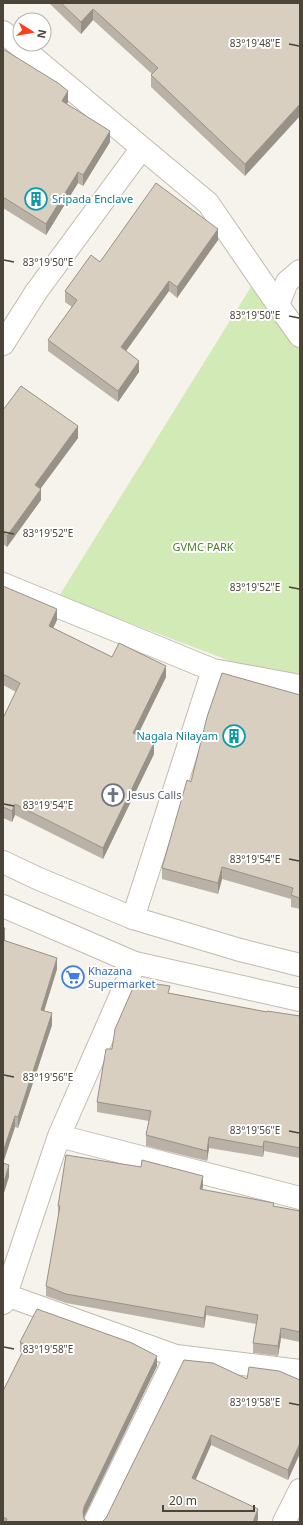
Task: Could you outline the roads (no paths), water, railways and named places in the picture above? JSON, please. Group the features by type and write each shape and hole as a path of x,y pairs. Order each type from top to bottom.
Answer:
{"street":[{"path":"3,32 208,203 300,336"},
{"path":"3,344 36,292 142,148"},
{"path":"278,305 286,282 300,272"},
{"path":"3,584 213,670 300,686"},
{"path":"133,918 213,670"},
{"path":"3,862 39,879 133,918 300,965"},
{"path":"3,906 135,963 300,1000"},
{"path":"135,963 59,1136 4,1299 176,1356 300,1371"},
{"path":"59,1136 300,1198"},
{"path":"94,1522 176,1356"},
{"path":"284,1522 300,1490"}],"place":[{"name":"Sripada Enclave","path":"36,199"},
{"name":"Nagala Nilayam","path":"234,736"},
{"name":"Jesus Calls","path":"113,795"},
{"name":"Khazana Supermarket","path":"73,977"}],"park label":[{"name":"GVMC PARK","path":"203,547"}]}
